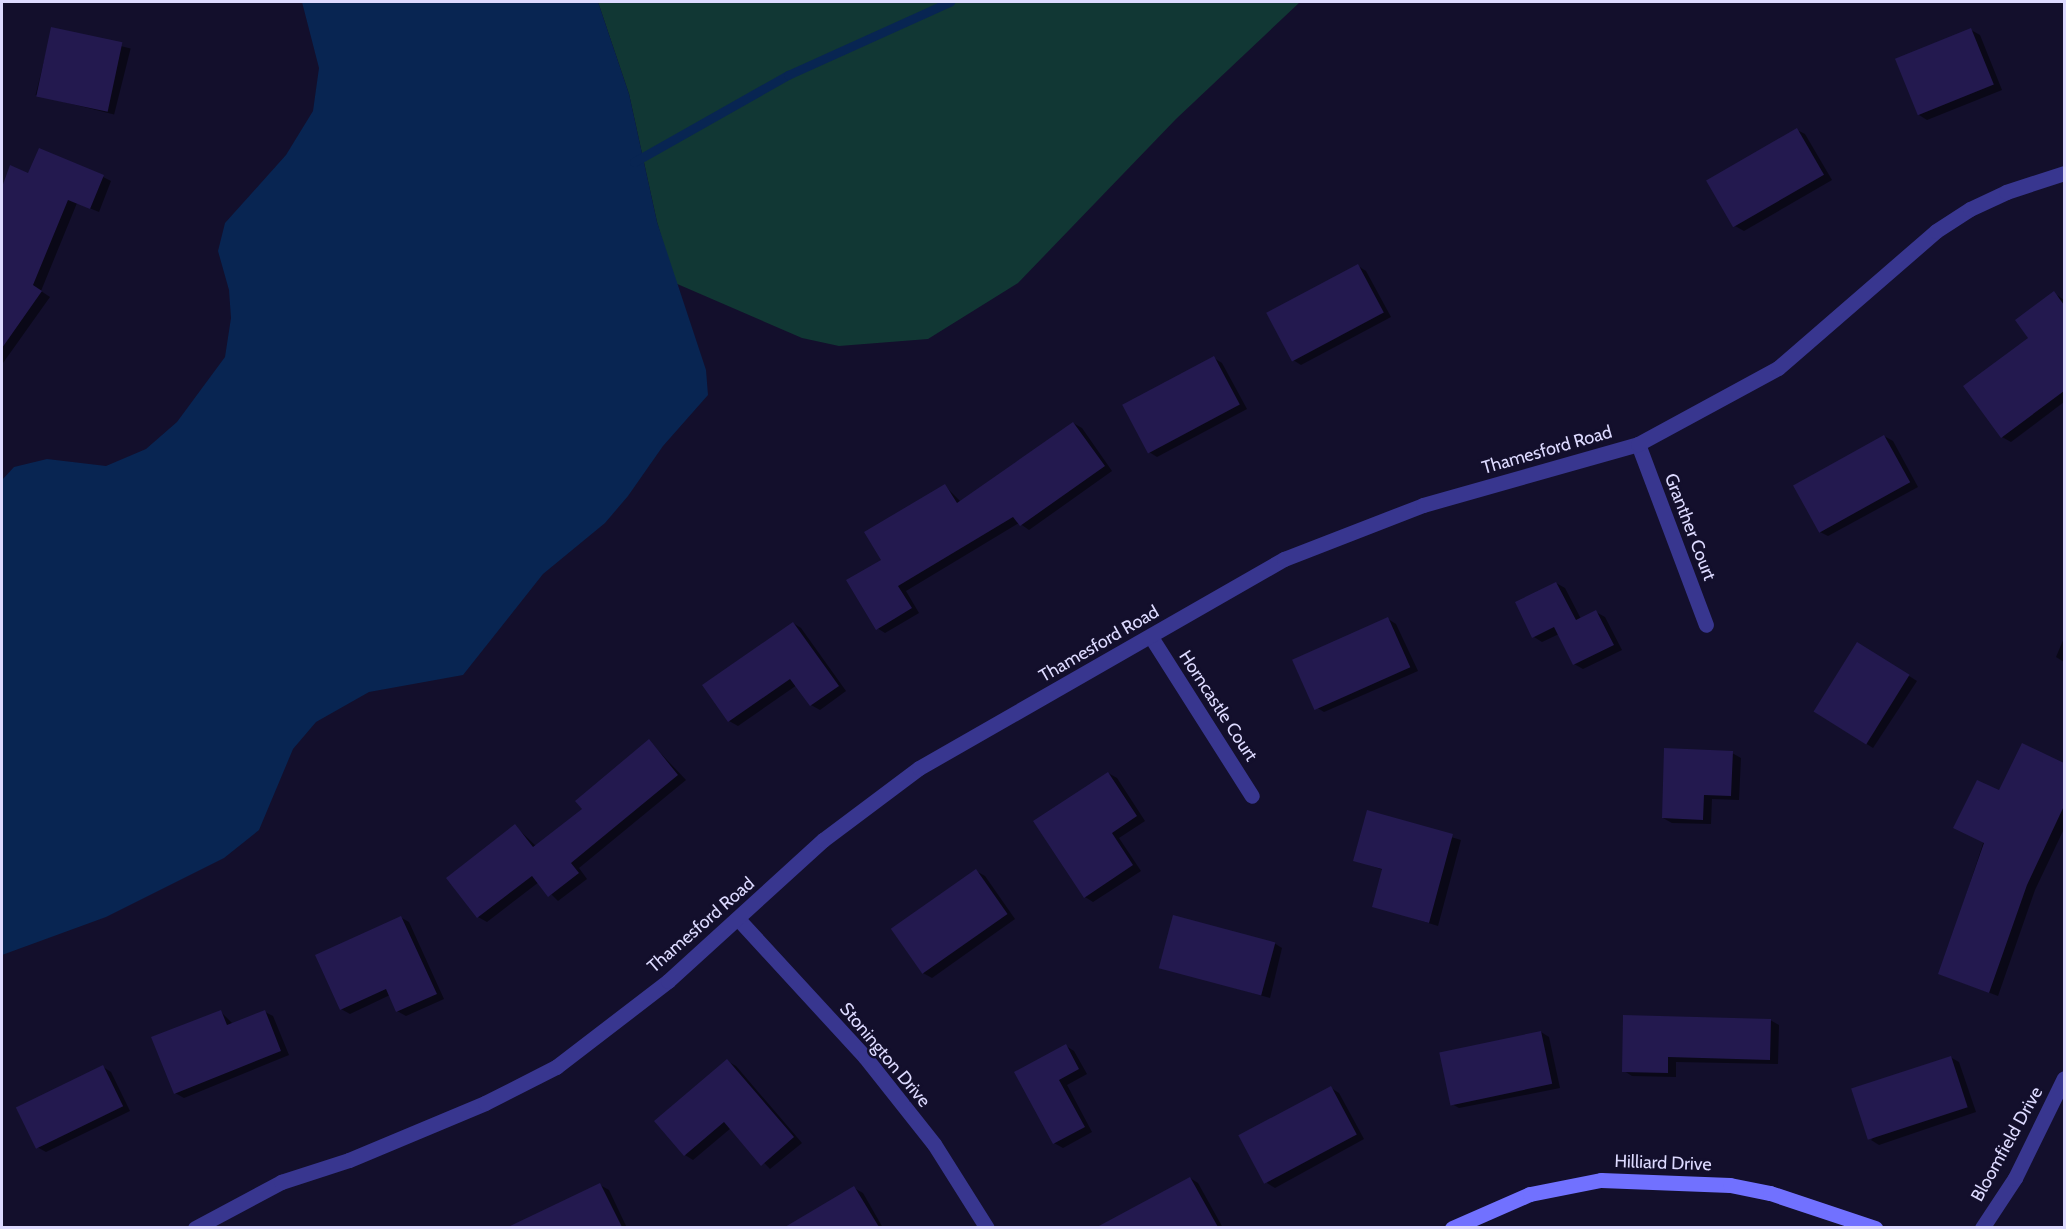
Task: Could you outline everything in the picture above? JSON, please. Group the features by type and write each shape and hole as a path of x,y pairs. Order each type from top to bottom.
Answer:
{"street":[{"name":"Thamesford Road","path":"195,1227 281,1182 349,1160 485,1103 556,1066 668,981 739,920 823,840 920,768 1151,637 1284,558 1351,530 1423,505 1638,444 1778,368 1936,231 1970,209 2006,192 2064,173"},
{"name":"Granther Court","path":"1638,444 1706,625"},
{"name":"Horncastle Court","path":"1151,637 1252,796"},
{"name":"Stonington Drive","path":"739,920 865,1057 934,1144 987,1227"},
{"name":"Bloomfield Drive","path":"1982,1227 2015,1178 2064,1078"},
{"name":"Hilliard Drive","path":"1452,1227 1530,1194 1601,1180 1730,1185 1770,1193 1875,1227"}],"green space":[{"path":"598,2 1300,2 1176,119 1018,283 928,339 839,346 802,338 675,283 657,222 629,94"}],"water":[{"path":"302,2 598,2 629,94 657,222 706,370 708,395 663,446 628,496 605,523 543,574 463,675 369,692 316,722 293,749 259,830 224,858 106,917 2,955 2,480 14,467 47,459 106,466 146,449 177,422 225,357 231,318 229,290 218,251 225,223 286,155 313,111 319,68"}],"building":[{"path":"51,27 122,42 108,112 36,96"},
{"path":"1971,28 1994,85 1918,115 1895,59"},
{"path":"1797,128 1824,175 1733,227 1706,180"},
{"path":"39,148 104,175 90,209 68,200 33,285 42,291 2,348 2,187 10,165 28,173"},
{"path":"1358,264 1384,313 1292,361 1266,313"},
{"path":"2054,291 2064,305 2064,391 2001,438 1963,386 2028,338 2015,320"},
{"path":"1214,356 1240,405 1148,453 1122,405"},
{"path":"1073,422 1105,466 1020,526 1013,517 898,586 912,608 876,630 846,580 881,560 864,532 945,484 957,503"},
{"path":"1884,435 1910,482 1819,533 1793,485"},
{"path":"1556,582 1576,620 1596,610 1614,645 1573,665 1554,627 1532,638 1515,602"},
{"path":"1388,617 1410,667 1314,710 1292,660"},
{"path":"793,622 839,686 810,706 790,679 728,722 702,685"},
{"path":"1857,642 1910,675 1866,744 1814,712"},
{"path":"649,739 678,775 571,863 579,873 548,897 532,876 477,918 446,878 515,824 533,847 582,809 575,801"},
{"path":"2022,743 2064,763 2064,806 2027,885 1989,993 1938,974 1984,843 1953,828 1977,780 1999,790"},
{"path":"1664,748 1733,751 1731,796 1704,795 1703,820 1662,818"},
{"path":"1108,772 1137,816 1112,833 1133,865 1084,898 1033,821"},
{"path":"1367,810 1453,834 1429,923 1372,907 1382,869 1353,861"},
{"path":"976,869 1008,914 922,974 891,929"},
{"path":"1173,915 1275,942 1261,996 1159,968"},
{"path":"401,916 437,994 396,1012 386,989 340,1010 315,955"},
{"path":"221,1010 227,1025 265,1010 281,1051 174,1094 151,1037"},
{"path":"1623,1015 1771,1019 1770,1060 1668,1057 1668,1073 1622,1072"},
{"path":"1541,1031 1552,1084 1450,1105 1439,1053"},
{"path":"1066,1044 1079,1069 1059,1080 1085,1127 1053,1144 1014,1072"},
{"path":"1951,1056 1968,1107 1868,1140 1851,1088"},
{"path":"727,1059 794,1137 761,1166 724,1122 684,1156 654,1121"},
{"path":"103,1065 123,1106 36,1149 16,1108"},
{"path":"1331,1086 1357,1135 1264,1184 1238,1135"},
{"path":"1190,1177 1218,1227 1097,1227"},
{"path":"600,1183 622,1227 508,1227"},
{"path":"854,1186 879,1227 785,1227"}],"waterway":[{"path":"634,162 788,75 950,2"}]}
